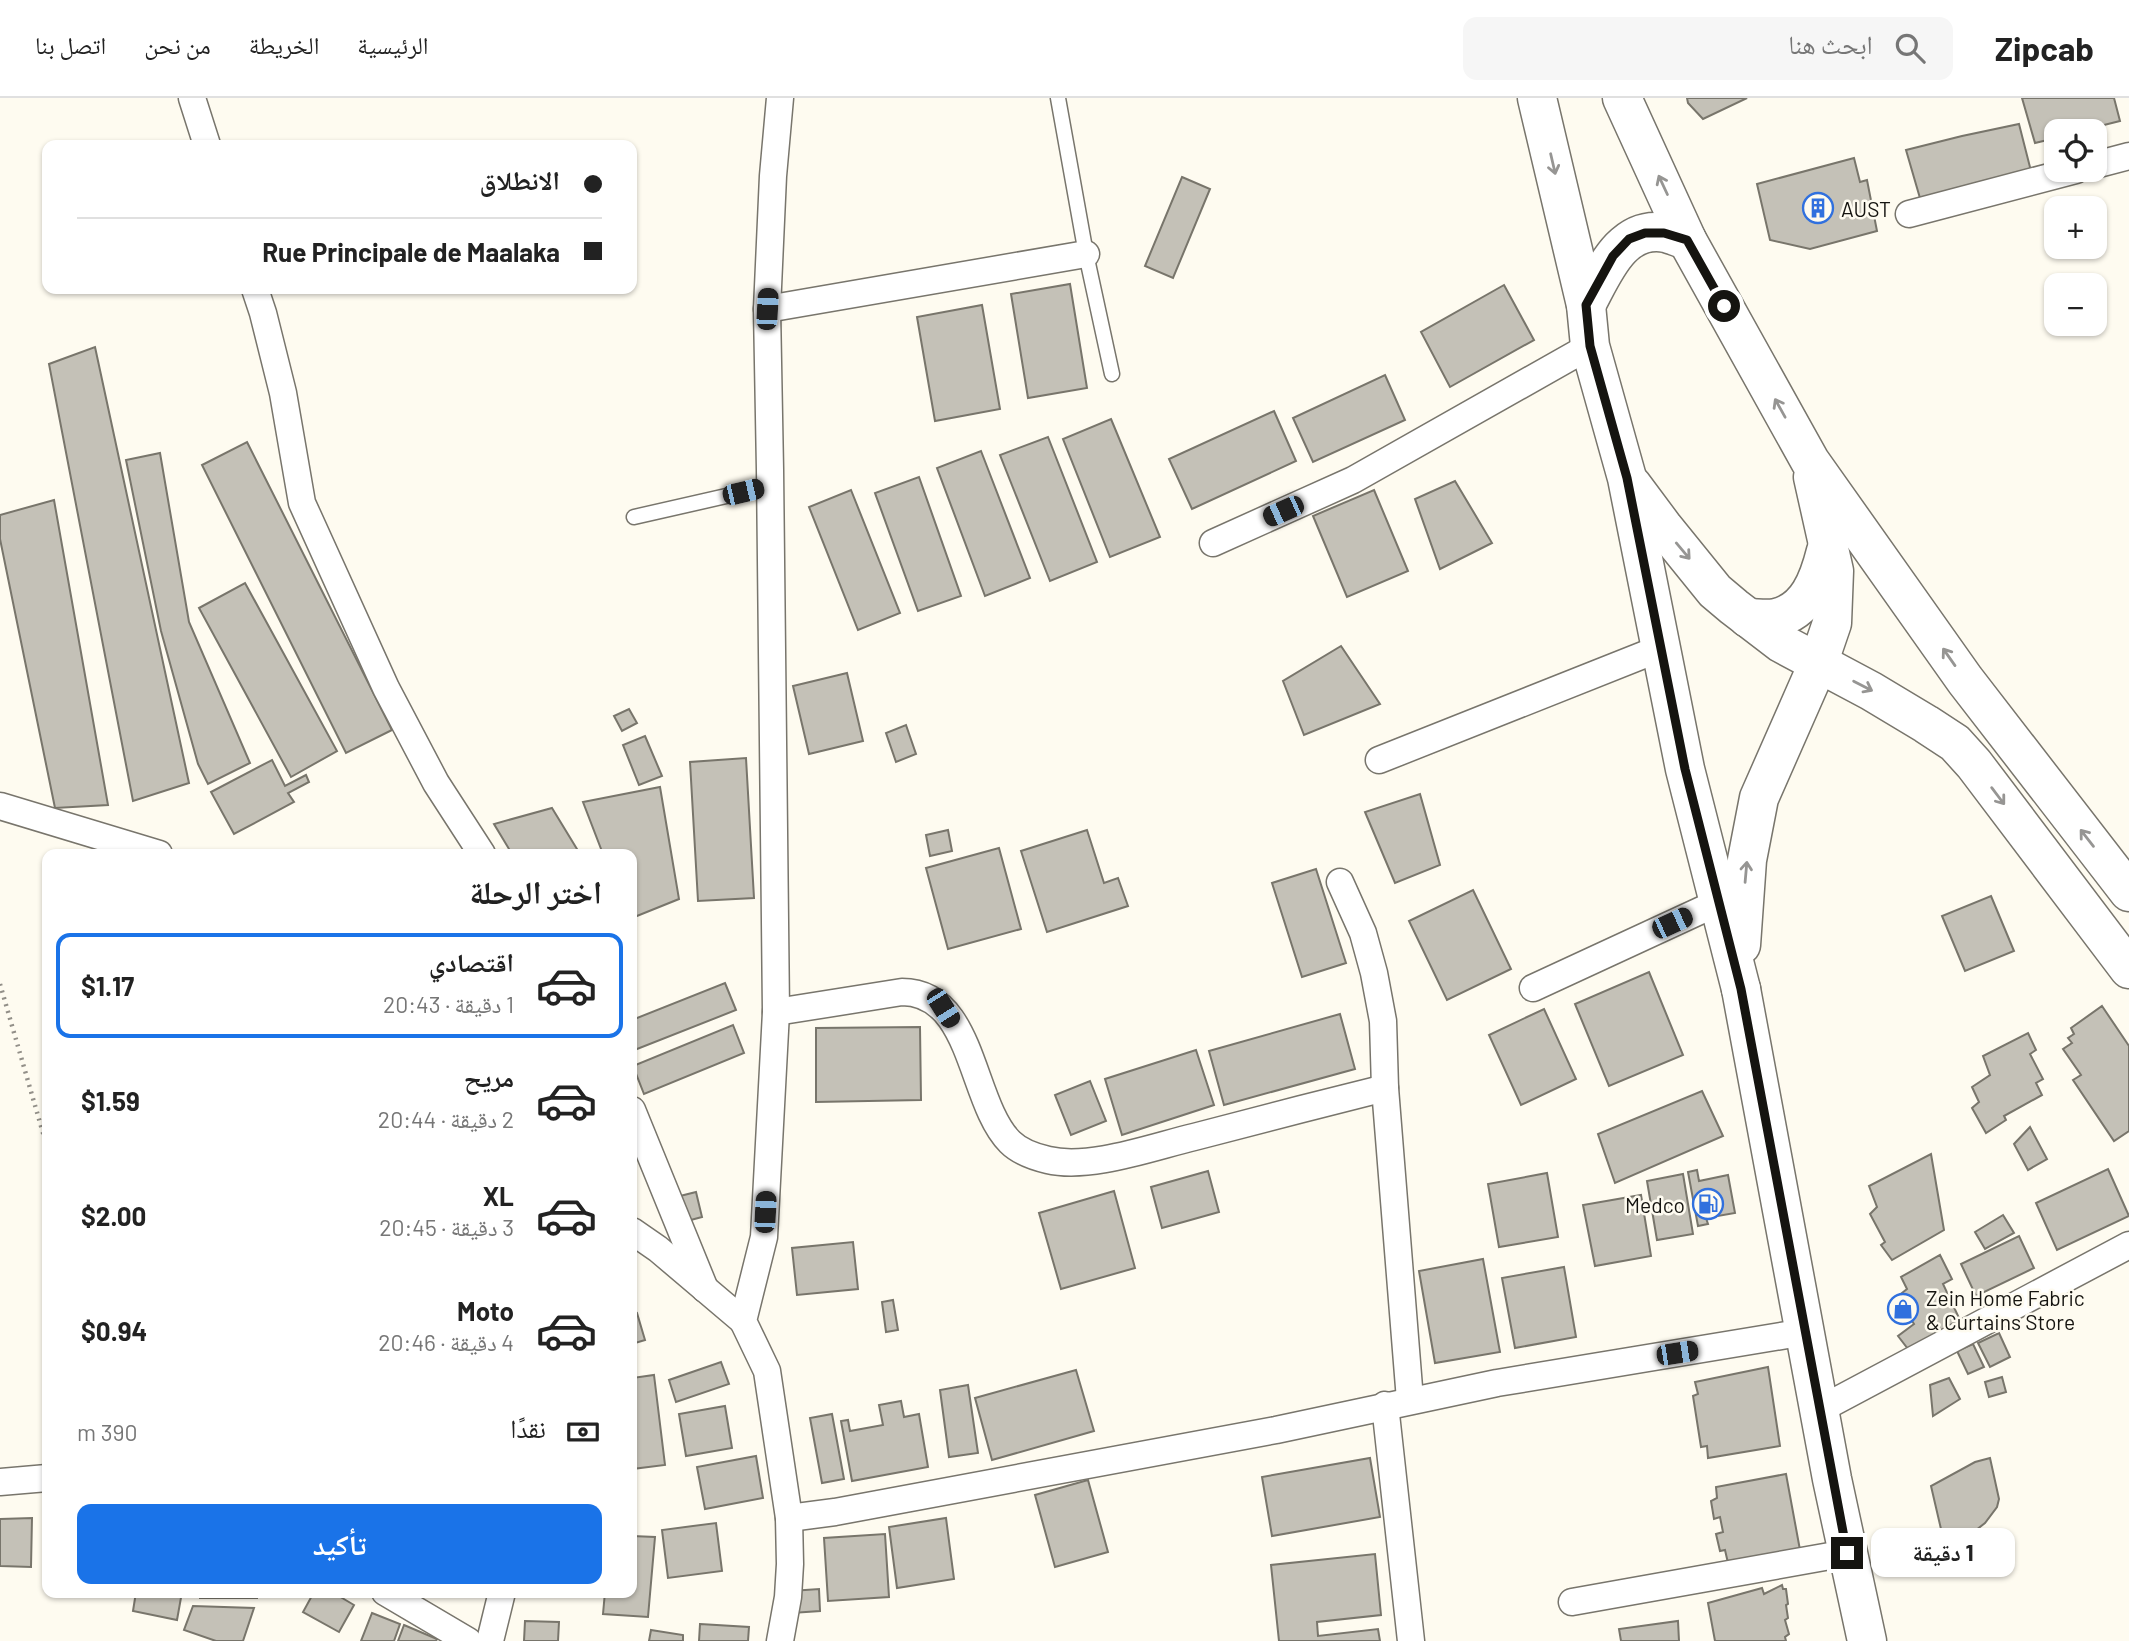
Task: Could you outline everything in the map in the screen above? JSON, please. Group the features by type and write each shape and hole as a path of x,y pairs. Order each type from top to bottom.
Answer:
{"main road":[{"path":"1537,98 1586,305 1590,346 1627,478 1685,769 1741,989 1819,1410 1867,1641"},
{"path":"1622,98 1687,240 1810,461 1965,680 2129,892"},
{"path":"1586,305 1613,256 1629,239 1645,233 1664,233 1687,240"},
{"path":"1741,989 1741,921 1752,826 1759,798 1818,664 1832,623 1834,571 1810,461"},
{"path":"1627,478 1715,591 1748,618 1781,643 1871,691 1955,743 2129,970"},
{"path":"1748,618 1773,618 1801,605 1821,570 1828,543"}],"street":[{"path":"192,98 205,140"},
{"path":"743,1321 764,1237 776,1012 767,309 773,176 780,98"},
{"path":"2107,162 2129,156"},
{"path":"1909,214 2044,178"},
{"path":"767,309 1086,254"},
{"path":"257,294 283,393 302,503 386,688 436,783 479,849"},
{"path":"1213,543 1353,480 1590,346"},
{"path":"1379,760 1661,648"},
{"path":"0,806 142,849"},
{"path":"1340,882 1363,933 1383,1021 1397,1403 1411,1641"},
{"path":"1533,988 1719,902"},
{"path":"776,1012 902,992 916,992 928,997 943,1008 965,1045 1001,1132 1013,1145 1026,1153 1067,1163 1136,1151 1385,1088"},
{"path":"637,1122 705,1289"},
{"path":"637,1234 743,1321 767,1371 789,1518 788,1597 780,1641"},
{"path":"1819,1410 2129,1245"},
{"path":"789,1518 835,1512 1178,1449 1497,1383 1805,1332"},
{"path":"0,1482 42,1478"},
{"path":"1573,1602 1847,1553"},
{"path":"395,1598 468,1641"},
{"path":"489,1641 500,1598"}],"lane":[{"path":"1058,98 1086,254 1112,374"},
{"path":"634,517 770,486"}],"path":[{"path":"0,984 42,1130"}],"building":[{"path":"1687,98 1747,98 1703,119 1688,103"},
{"path":"2022,98 2114,98 2120,121 2107,124 2107,119 2044,119 2044,141 2035,143"},
{"name":"AUST","path":"2019,124 2032,175 1922,205 1906,150"},
{"name":"AUST","path":"1854,158 1860,182 1867,180 1877,231 1810,249 1770,240 1757,184"},
{"path":"1182,177 1210,189 1173,278 1145,266"},
{"path":"1070,284 1087,388 1028,398 1011,294"},
{"path":"1504,285 1534,340 1450,387 1421,332"},
{"path":"982,305 1000,409 935,421 917,317"},
{"path":"95,347 189,783 133,801 49,364"},
{"path":"1385,375 1405,420 1313,462 1293,418"},
{"path":"1274,411 1296,461 1192,509 1169,459"},
{"path":"1111,419 1160,537 1110,557 1063,439"},
{"path":"1048,437 1097,562 1050,581 1000,455"},
{"path":"247,442 392,730 346,753 202,465"},
{"path":"981,451 1030,578 985,596 937,468"},
{"path":"160,453 189,622 250,763 208,784 198,764 161,631 126,460"},
{"path":"919,477 961,596 918,611 875,493"},
{"path":"1455,481 1492,543 1440,569 1415,499"},
{"path":"851,490 900,613 858,630 809,507"},
{"path":"1374,490 1408,571 1347,597 1313,516"},
{"path":"54,500 108,805 55,808 0,539 0,515"},
{"path":"245,583 337,751 291,777 199,608"},
{"path":"1341,646 1380,704 1304,735 1283,681"},
{"path":"847,673 863,741 809,754 793,686"},
{"path":"629,709 637,723 622,731 614,716"},
{"path":"906,725 916,754 896,762 886,733"},
{"path":"645,736 662,776 639,785 623,745"},
{"path":"746,758 754,898 698,901 690,762"},
{"path":"272,760 285,786 306,775 309,782 288,793 294,802 234,834 211,792"},
{"path":"660,787 679,899 637,916 637,849 601,849 583,802"},
{"path":"1420,794 1440,865 1395,883 1365,812"},
{"path":"552,808 577,849 509,849 494,824"},
{"path":"948,830 952,851 930,856 926,835"},
{"path":"1087,830 1104,883 1118,878 1128,906 1047,932 1021,851"},
{"path":"999,848 1021,929 948,949 926,868"},
{"path":"1316,869 1346,963 1302,977 1272,883"},
{"path":"1473,890 1511,969 1447,1000 1409,921"},
{"path":"1991,896 2014,951 1965,971 1942,916"},
{"path":"1649,972 1683,1055 1609,1086 1575,1004"},
{"path":"725,983 736,1010 637,1049 637,1018"},
{"path":"2102,1006 2129,1046 2129,1131 2114,1141 2073,1080 2081,1075 2063,1049 2072,1043 2068,1038 2074,1034 2071,1028"},
{"path":"1544,1009 1576,1079 1521,1105 1489,1035"},
{"path":"1340,1014 1355,1069 1224,1105 1209,1051"},
{"path":"733,1025 744,1053 644,1094 637,1076 637,1064"},
{"path":"920,1027 921,1100 816,1102 816,1028"},
{"path":"2028,1033 2036,1050 2030,1054 2043,1079 2036,1083 2042,1095 2004,1116 2006,1120 1986,1133 1972,1108 1979,1102 1972,1087 1990,1075 1983,1056"},
{"path":"1196,1050 1214,1105 1122,1135 1105,1079"},
{"path":"1090,1081 1106,1121 1071,1135 1055,1095"},
{"path":"1702,1091 1723,1136 1615,1183 1598,1134"},
{"path":"2030,1127 2047,1159 2028,1170 2014,1144"},
{"path":"1931,1154 1944,1230 1892,1260 1881,1245 1885,1242 1870,1214 1877,1207 1869,1186"},
{"path":"2108,1169 2129,1216 2057,1250 2036,1203"},
{"path":"1697,1170 1699,1181 1728,1175 1735,1213 1706,1218 1708,1224 1698,1226 1688,1172"},
{"path":"1208,1171 1219,1212 1162,1228 1151,1187"},
{"path":"1547,1173 1558,1237 1499,1247 1488,1184"},
{"path":"1683,1174 1693,1234 1657,1240 1647,1181"},
{"path":"1114,1191 1135,1268 1061,1289 1039,1213"},
{"path":"696,1192 702,1217 687,1221 680,1196"},
{"path":"1641,1195 1651,1256 1595,1266 1583,1205"},
{"path":"2003,1215 2014,1233 1985,1249 1975,1232"},
{"path":"2019,1236 2034,1268 1976,1296 1961,1264"},
{"path":"853,1242 858,1289 797,1295 792,1248"},
{"path":"1940,1255 1952,1279 1943,1284 1960,1320 1908,1349 1898,1336 1914,1324 1897,1297 1907,1289 1901,1277"},
{"path":"1483,1259 1500,1352 1435,1363 1419,1271"},
{"path":"1564,1267 1576,1337 1515,1348 1502,1278"},
{"path":"893,1300 898,1330 886,1332 882,1302"},
{"path":"637,1313 645,1340 637,1342"},
{"path":"1999,1333 2010,1357 1990,1367 1978,1343"},
{"path":"1973,1344 1984,1367 1968,1374 1957,1351"},
{"path":"721,1362 729,1384 676,1402 669,1380"},
{"path":"1768,1367 1780,1446 1708,1458 1707,1446 1701,1447 1693,1396 1698,1394 1695,1382"},
{"path":"1076,1370 1094,1431 992,1460 975,1398"},
{"path":"654,1375 665,1465 637,1468 637,1377"},
{"path":"2002,1377 2006,1392 1989,1397 1985,1382"},
{"path":"1949,1378 1960,1399 1933,1416 1930,1385"},
{"path":"968,1385 978,1453 949,1457 940,1390"},
{"path":"901,1401 904,1417 919,1414 928,1467 852,1481 841,1421 848,1420 850,1431 883,1425 879,1405"},
{"path":"725,1406 732,1448 686,1456 679,1414"},
{"path":"832,1414 844,1479 822,1483 810,1418"},
{"path":"756,1456 763,1498 705,1509 697,1467"},
{"path":"1370,1458 1380,1517 1272,1536 1262,1477"},
{"path":"1990,1458 1999,1499 1997,1507 1985,1523 1966,1538 1944,1542 1931,1486 1975,1462"},
{"path":"1786,1474 1800,1550 1728,1563 1725,1550 1720,1551 1716,1534 1723,1532 1720,1517 1714,1519 1711,1501 1717,1498 1716,1487"},
{"path":"1088,1480 1108,1552 1055,1567 1035,1495"},
{"path":"32,1518 31,1567 0,1566 0,1519"},
{"path":"946,1518 954,1579 897,1588 889,1527"},
{"path":"716,1523 722,1571 668,1578 662,1530"},
{"path":"885,1534 889,1597 828,1601 824,1538"},
{"path":"637,1536 655,1537 648,1617 603,1614 604,1598 637,1598"},
{"path":"1375,1554 1381,1615 1317,1622 1318,1636 1378,1629 1380,1641 1279,1641 1271,1565"},
{"path":"1782,1585 1783,1589 1786,1589 1788,1604 1788,1618 1785,1620 1789,1634 1785,1637 1786,1641 1715,1641 1708,1603 1762,1588 1764,1594"},
{"path":"819,1589 820,1611 792,1613 791,1591"},
{"path":"135,1598 181,1598 177,1620 133,1611"},
{"path":"311,1598 342,1598 354,1605 339,1632 303,1612"},
{"path":"193,1606 254,1608 243,1641 216,1641 184,1630"},
{"path":"372,1613 400,1624 394,1641 361,1641"},
{"path":"525,1621 559,1622 558,1641 524,1641"},
{"path":"1678,1621 1679,1641 1621,1641 1619,1629"},
{"path":"700,1624 749,1627 748,1641 699,1641"},
{"path":"404,1625 437,1639 398,1641"},
{"path":"651,1630 683,1635 683,1641 649,1641"}],"place":[{"name":"AUST","path":"1818,208"},
{"name":"Medco","path":"1708,1204"},
{"name":"Zein Home Fabric & Curtains Store","path":"1903,1309"}],"route":[{"path":"1724,306 1687,240 1664,233 1645,233 1629,239 1613,256 1586,305 1590,346 1627,478 1685,769 1741,989 1847,1553"}]}
